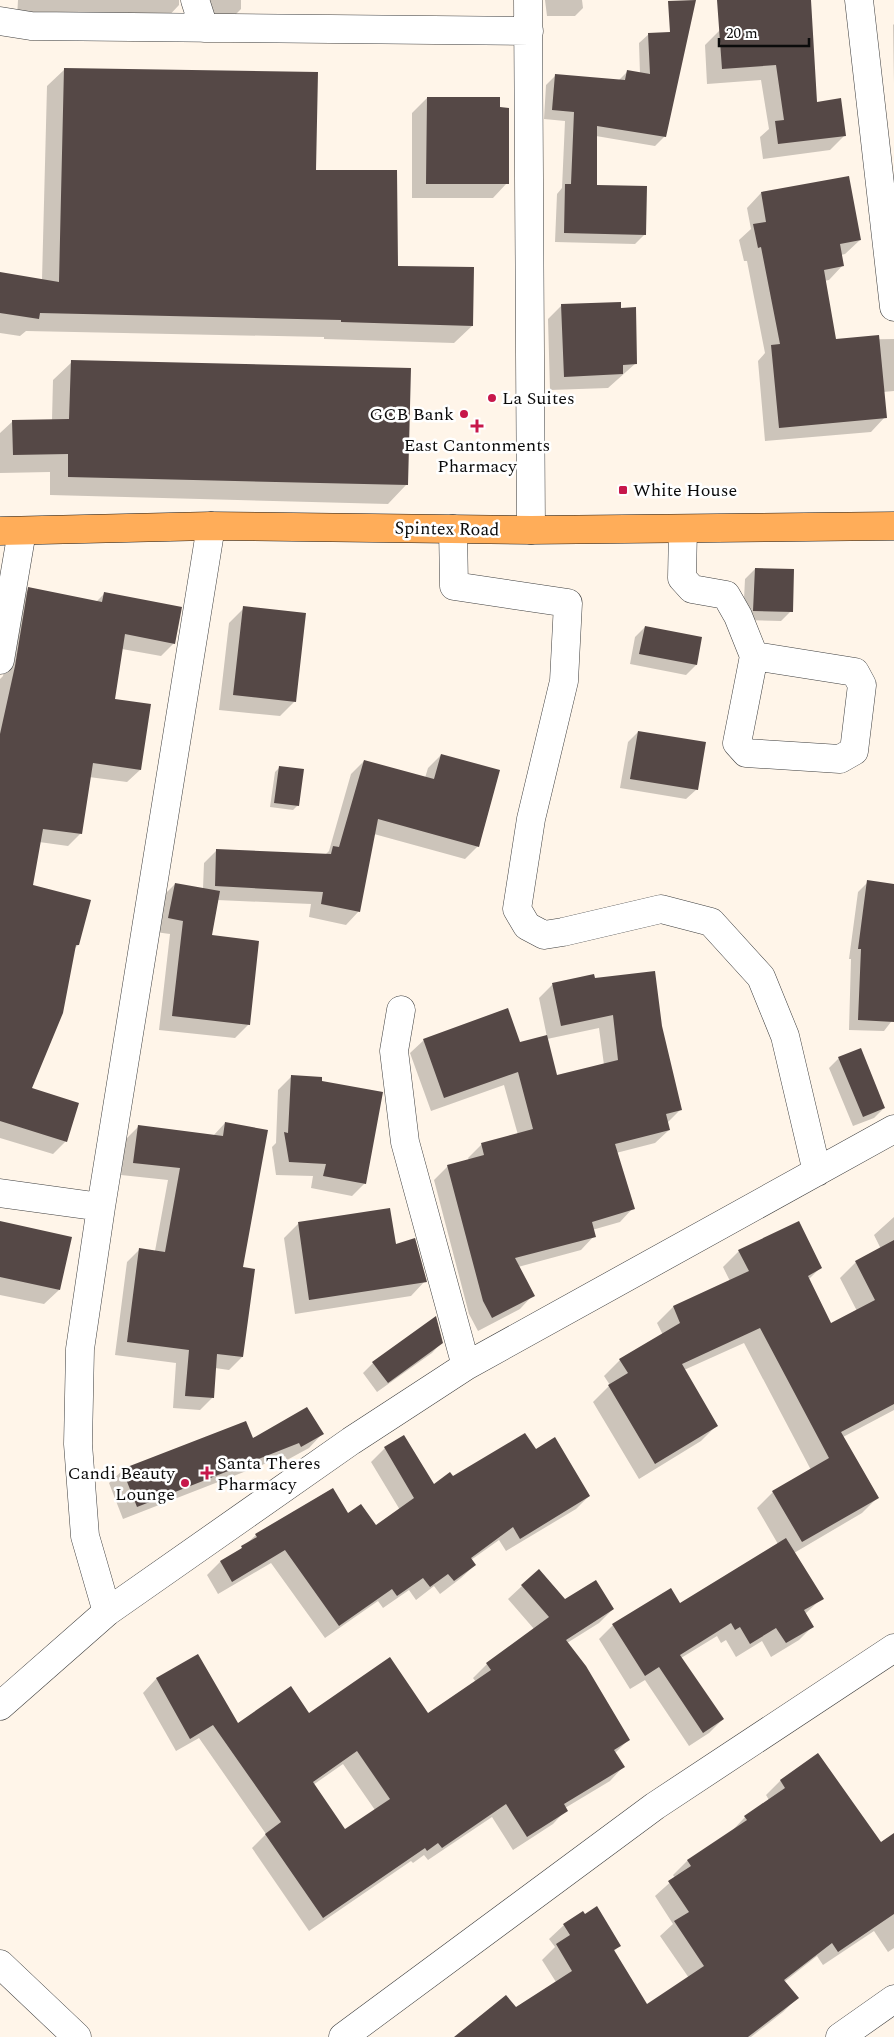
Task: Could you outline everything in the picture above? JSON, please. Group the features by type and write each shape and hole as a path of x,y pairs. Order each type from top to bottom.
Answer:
{"main road":[{"name":"Spintex Road","path":"11,531 211,526 531,530 894,526"}],"street":[{"path":"194,0 204,28"},
{"path":"528,0 531,530"},
{"path":"859,0 894,307"},
{"path":"0,21 31,26 529,31"},
{"path":"107,1612 85,1536 78,1444 80,1349 101,1207 211,526"},
{"path":"453,529 454,586 568,603 564,681 531,819 517,909 527,926 544,935 661,909 711,922 761,977 785,1036 817,1172"},
{"path":"683,529 682,578 692,589 726,595 738,616 754,656 737,743 741,749 746,752 840,759 854,751 862,685 855,672 754,656"},
{"path":"0,660 11,531"},
{"path":"401,1010 394,1051 405,1142 466,1366"},
{"path":"0,1706 107,1612 350,1441 466,1366 894,1129"},
{"path":"0,1193 101,1207"},
{"path":"343,2037 655,1806 894,1648"},
{"path":"0,1964 77,2037"},
{"path":"840,2037 894,1999"}],"building":[{"path":"696,0 666,137 597,126 597,185 647,186 646,235 564,233 565,184 571,184 574,112 552,110 555,74 625,80 627,70 650,74 648,33 670,32 668,1"},
{"path":"717,0 811,0 817,102 841,98 846,136 778,144 775,121 784,120 776,65 722,69"},
{"path":"64,68 318,72 316,170 397,170 398,266 474,267 473,326 341,322 341,320 40,313 39,319 0,313 0,272 59,282"},
{"path":"427,97 500,97 500,107 509,108 509,184 426,184"},
{"path":"849,176 861,240 840,244 844,266 824,270 836,339 879,335 887,418 779,428 771,345 780,344 761,247 758,248 753,224 766,222 761,192"},
{"path":"621,302 621,308 636,307 637,364 623,365 623,374 564,377 561,304"},
{"path":"71,360 411,368 408,485 68,477 68,454 13,455 12,420 69,419"},
{"path":"755,568 794,569 793,612 753,611"},
{"path":"28,587 102,602 104,592 182,607 175,644 125,634 115,699 151,704 141,770 93,763 82,834 43,829 33,885 91,900 79,945 76,945 63,1013 32,1088 79,1103 67,1142 0,1121 0,734 15,666"},
{"path":"243,606 306,613 296,702 233,695"},
{"path":"645,626 702,637 697,665 639,654"},
{"path":"638,731 706,742 698,790 630,779"},
{"path":"441,754 500,770 479,847 378,819 360,912 321,904 323,892 215,886 216,849 331,854 333,846 339,847 364,760 434,779"},
{"path":"279,766 304,769 299,806 274,803"},
{"path":"867,880 894,884 894,1022 858,1020 861,949 858,949"},
{"path":"175,883 220,891 212,935 259,941 250,1025 172,1016 183,921 168,918"},
{"path":"655,971 662,1026 682,1110 666,1114 670,1130 615,1144 635,1209 592,1222 596,1237 515,1258 535,1296 492,1318 483,1301 447,1165 484,1155 481,1143 533,1129 518,1072 444,1098 423,1039 508,1008 520,1042 547,1035 557,1075 618,1060 613,1015 561,1026 552,983 594,974 595,978"},
{"path":"861,1048 885,1108 863,1117 838,1057"},
{"path":"291,1075 322,1077 322,1081 383,1092 366,1184 323,1176 326,1164 289,1162 284,1132 288,1133"},
{"path":"225,1122 268,1130 243,1267 255,1269 243,1357 217,1354 214,1398 185,1396 189,1350 127,1342 139,1248 165,1252 180,1168 133,1163 138,1125 223,1136"},
{"path":"390,1208 396,1244 415,1238 427,1282 309,1300 298,1222"},
{"path":"0,1221 72,1237 60,1290 0,1277"},
{"path":"799,1221 822,1268 808,1276 831,1323 875,1300 855,1261 894,1240 894,1404 841,1432 879,1498 802,1542 772,1491 829,1458 760,1328 682,1364 718,1426 655,1464 608,1385 628,1373 619,1359 680,1323 673,1306 749,1271 738,1250"},
{"path":"436,1316 443,1343 388,1383 372,1362"},
{"path":"307,1407 324,1434 301,1447 299,1443 137,1507 122,1469 246,1421 253,1438"},
{"path":"525,1433 536,1449 555,1437 590,1496 520,1539 513,1527 471,1558 476,1565 454,1581 448,1574 430,1587 423,1578 397,1596 392,1589 339,1626 285,1550 232,1582 220,1561 257,1537 255,1534 333,1488 348,1513 361,1504 376,1525 414,1498 384,1447 404,1435 434,1484 450,1472 453,1476"},
{"path":"786,1538 824,1599 804,1610 814,1627 786,1643 776,1628 750,1644 740,1627 735,1630 731,1623 680,1655 724,1719 703,1733 659,1667 645,1676 612,1624 671,1588 680,1603"},
{"path":"539,1569 565,1599 596,1580 614,1609 566,1640 586,1666 630,1740 614,1750 625,1767 564,1804 568,1811 527,1837 506,1804 442,1848 438,1843 427,1851 425,1848 323,1918 265,1834 281,1822 213,1725 190,1739 156,1678 198,1654 238,1723 291,1686 309,1713 390,1657 428,1713 491,1670 486,1663 549,1617 521,1585","holes":["357,1751 390,1799 345,1829 313,1782"]},
{"path":"818,1753 881,1842 894,1833 894,1914 838,1952 832,1943 784,1980 799,1998 748,2037 454,2037 506,1995 516,2007 572,1971 556,1944 570,1935 563,1924 583,1911 585,1914 597,1906 621,1946 614,1950 647,2004 704,1966 674,1921 689,1912 668,1881 691,1866 687,1860 747,1820 744,1816 785,1788 780,1780"}],"place":[{"name":"La Suites","path":"492,398"},
{"name":"GCB Bank","path":"464,414"},
{"name":"East Cantonments Pharmacy","path":"477,426"},
{"name":"White House","path":"623,490"},
{"name":"Santa Theres Pharmacy","path":"207,1473"},
{"name":"Candi Beauty Lounge","path":"185,1483"}]}
